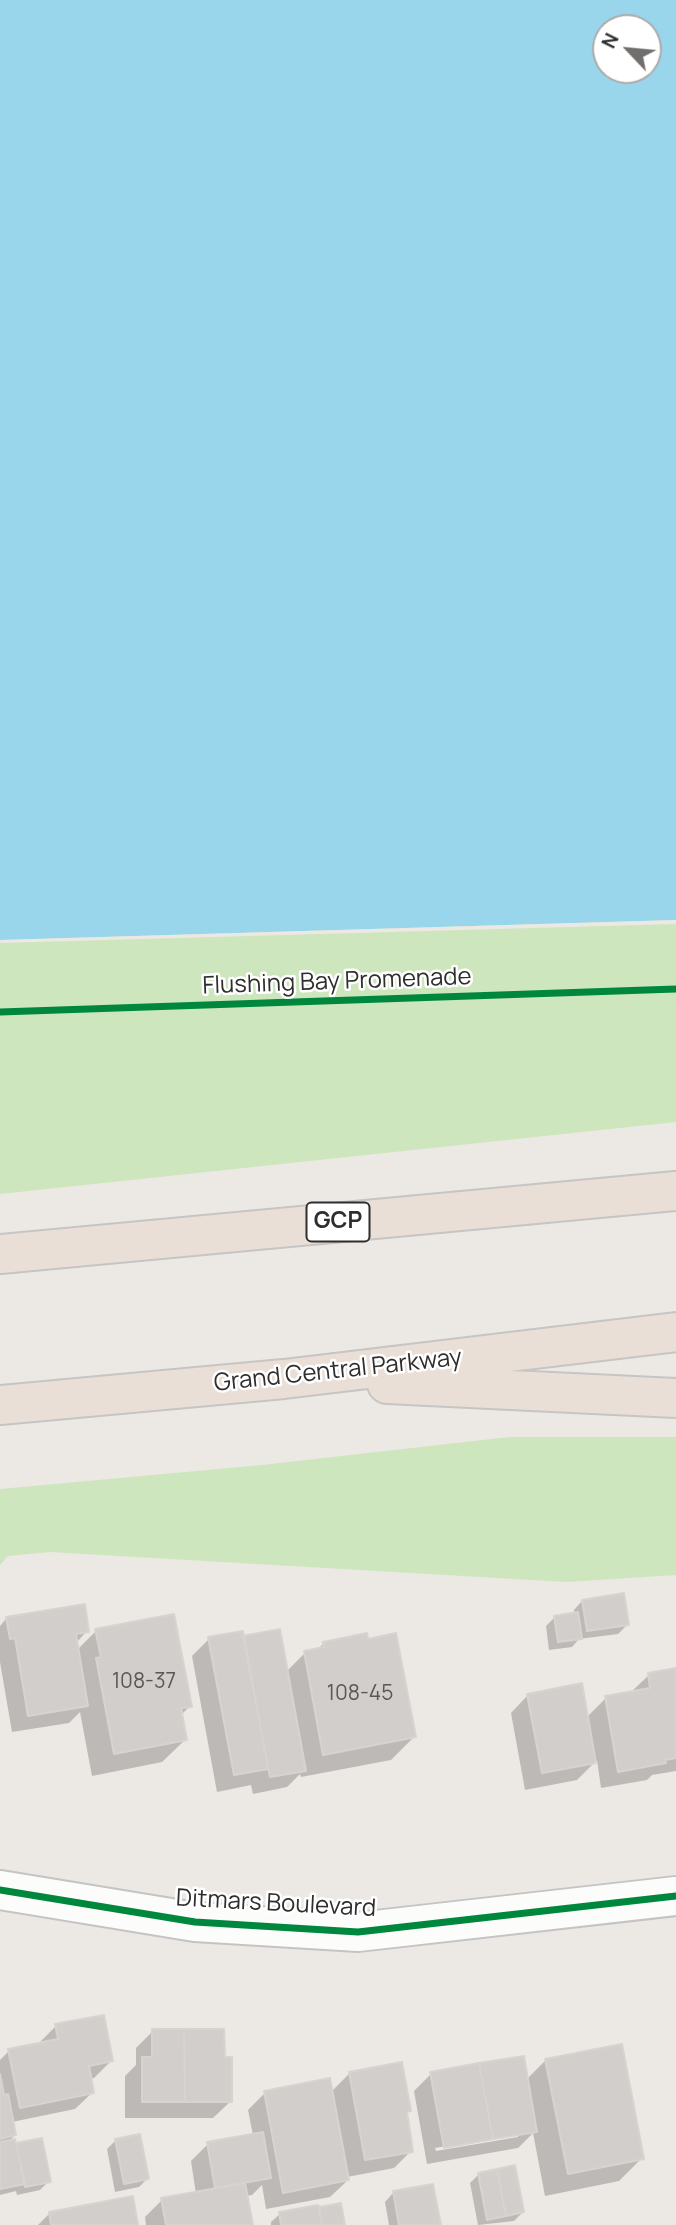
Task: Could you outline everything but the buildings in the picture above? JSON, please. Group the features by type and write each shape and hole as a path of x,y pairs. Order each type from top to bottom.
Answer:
{"highway":[{"name":"GCP","path":"0,1254 676,1191"},
{"name":"Grand Central Parkway","path":"0,1405 284,1379 676,1332"},
{"path":"284,1379 676,1398"}],"street":[{"name":"Ditmars Boulevard","path":"0,1890 195,1922 358,1932 676,1896"}],"green space":[{"path":"0,0 676,556 676,1122 0,1194"},
{"path":"509,1437 676,1437 676,1575 566,1582 50,1552 8,1556 0,1565 0,1489 262,1465"}],"water":[{"path":"0,0 676,0 676,920 0,940"}],"pier":[{"path":"676,920 676,924 0,943 0,940"}],"cycle path":[{"name":"Flushing Bay Promenade","path":"0,1012 676,989"},
{"path":"0,1890 195,1922 358,1932 676,1896"}]}
